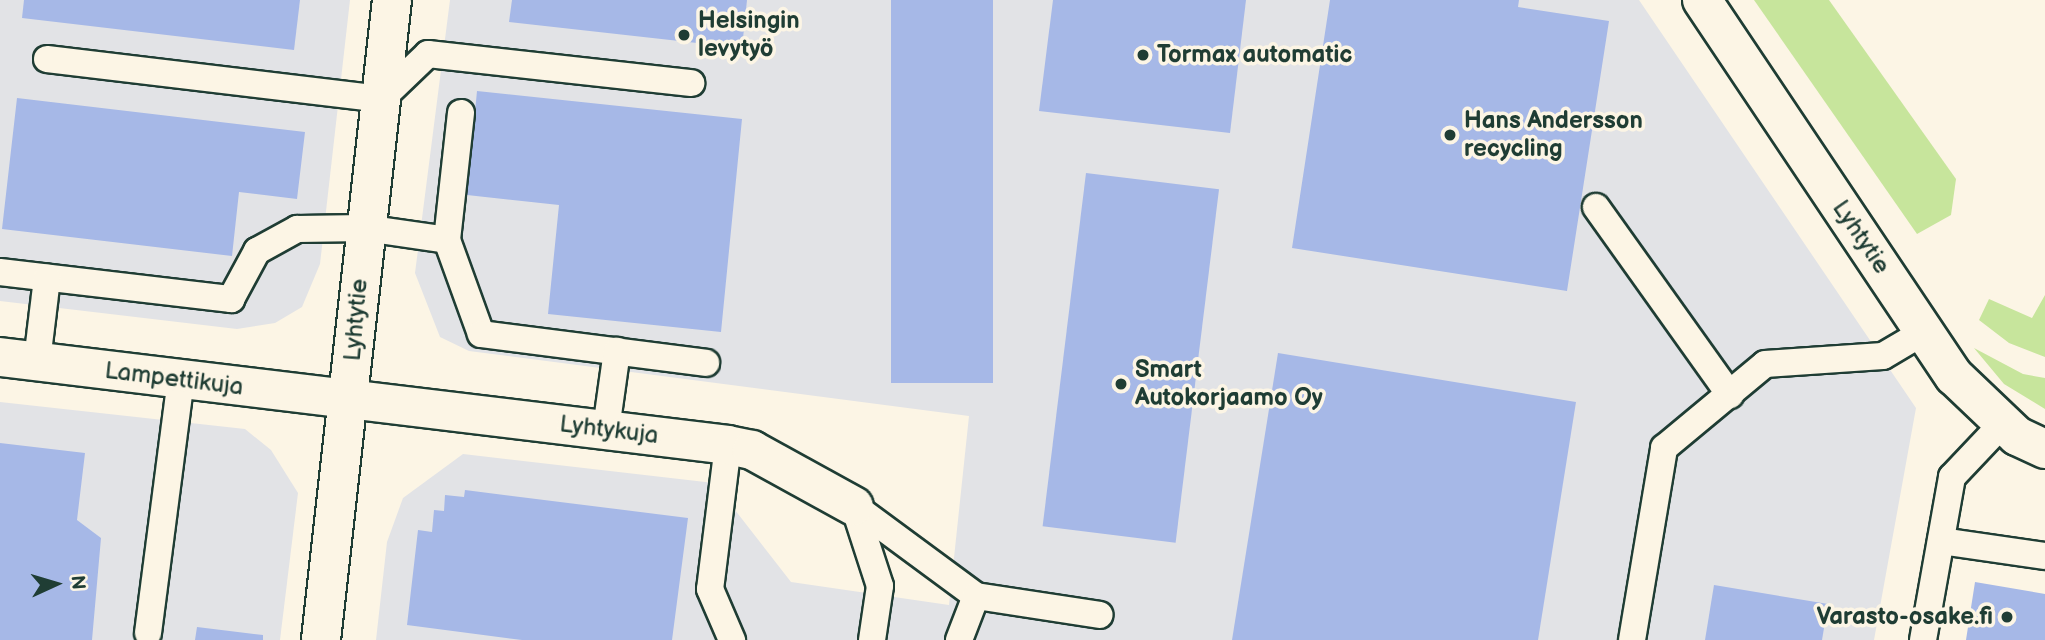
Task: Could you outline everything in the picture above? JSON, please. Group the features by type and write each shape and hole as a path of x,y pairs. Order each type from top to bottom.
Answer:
{"street":[{"name":"Lyhtytie","path":"321,640 392,0"},
{"name":"Lyhtytie","path":"1702,0 1922,333 1954,376 2003,423 2045,449"},
{"name":"Lampettikuja","path":"18,359 349,400"},
{"name":"Lyhtykuja","path":"349,400 728,444 752,450 854,506"}],"lane":[{"path":"47,59 381,99 428,54 691,83"},
{"path":"461,113 447,240 481,334 706,363"},
{"path":"1596,207 1730,395"},
{"path":"0,272 231,299 257,251 272,238 297,229 365,228 447,240"},
{"path":"18,359 47,278"},
{"path":"1632,640 1664,449 1765,364 1883,356 1922,333"},
{"path":"606,429 617,351"},
{"path":"148,633 181,380"},
{"path":"1923,640 1952,477 2003,423"},
{"path":"728,444 710,589 732,640"},
{"path":"854,506 976,596 1100,615"},
{"path":"854,506 880,586 873,640"},
{"path":"1941,541 2045,556"},
{"path":"959,640 976,596"}],"shaded area":[{"path":"0,0 350,0 320,264 302,307 275,323 237,329 0,301"},
{"path":"450,0 1639,0 1916,408 1874,640 376,640 387,542 403,498 463,454 714,483 791,582 949,605 969,416 469,351 440,337 415,273"},
{"path":"0,402 245,429 271,450 298,493 280,640 0,640"}],"green space":[{"path":"1754,0 1829,0 1956,179 1951,215 1917,234"},
{"path":"2045,295 2045,357 2009,343 1979,320 1989,299 2032,318"},
{"path":"1974,348 2023,374 2045,378 2045,409 2004,384"}],"building":[{"path":"24,0 300,0 294,50 22,18"},
{"name":"Helsingin levytyö","path":"512,0 747,0 742,48 509,22"},
{"path":"891,0 993,0 993,383 891,383"},
{"name":"Tormax automatic","path":"1053,0 1246,0 1230,133 1039,111"},
{"name":"Hans Andersson recycling","path":"1330,0 1519,0 1518,7 1609,21 1567,291 1292,248"},
{"path":"477,91 742,119 721,332 548,314 559,205 467,195"},
{"path":"17,98 305,132 297,199 239,192 232,256 2,229"},
{"path":"1086,173 1219,189 1176,543 1043,526"},
{"path":"1278,353 1576,402 1538,640 1232,640"},
{"path":"0,443 85,453 77,520 101,538 92,640 0,640"},
{"path":"465,490 688,518 672,640 522,640 407,625 418,530 432,532 434,510 444,511 445,495 464,497"},
{"name":"Varasto-osake.fi","path":"1975,582 2045,594 2045,640 1966,640"},
{"path":"1714,585 1828,604 1822,640 1705,640"},
{"path":"197,627 263,635 263,640 195,640"}],"place":[{"name":"Helsingin levytyö","path":"684,35"},
{"name":"Tormax automatic","path":"1143,55"},
{"name":"Hans Andersson recycling","path":"1450,135"},
{"name":"Smart Autokorjaamo Oy","path":"1121,384"},
{"name":"Varasto-osake.fi","path":"2007,617"}]}
